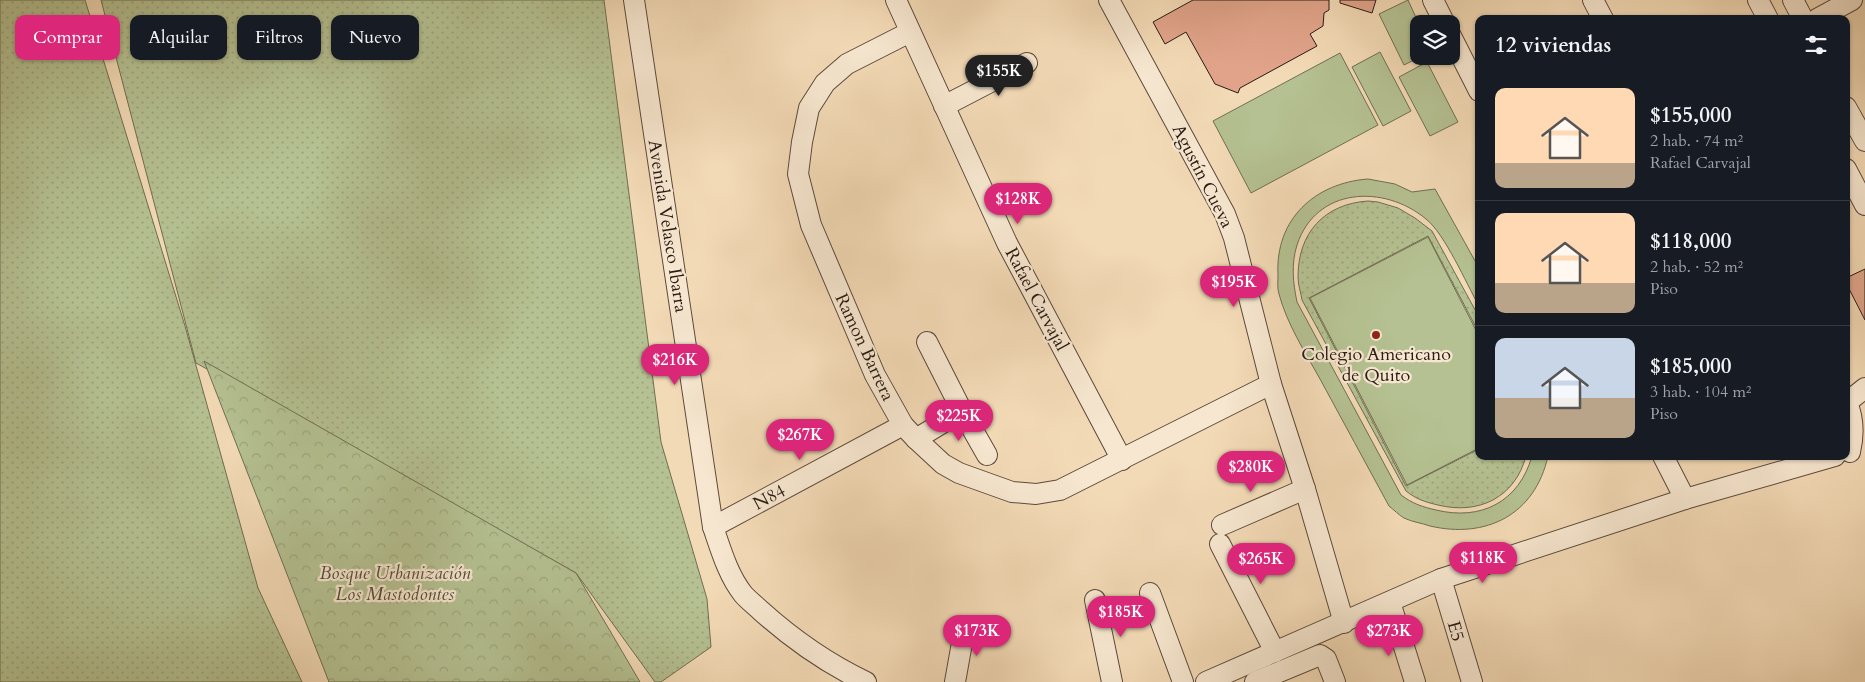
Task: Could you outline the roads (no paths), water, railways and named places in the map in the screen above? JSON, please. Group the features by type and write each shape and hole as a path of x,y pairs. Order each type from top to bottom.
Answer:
{"street":[{"name":"Avenida Velasco Ibarra","path":"634,0 714,527 724,560 743,594 771,620 816,653 866,682"},
{"name":"Rafael Carvajal","path":"896,0 1007,243 1122,460"},
{"name":"Agustín Cueva","path":"1109,0 1225,214 1234,238 1271,384 1305,489 1344,623"},
{"path":"1433,0 1440,15"},
{"path":"1594,0 1601,15"},
{"path":"1758,0 1766,15"},
{"path":"1793,0 1801,15"},
{"path":"1824,15 1852,0"},
{"name":"Ramon Barrera","path":"910,32 847,64 826,83 809,108 798,174 811,225 853,325 875,375 909,432 943,464 959,473 1012,492 1036,494 1060,490 1271,384"},
{"path":"1460,54 1475,83"},
{"path":"944,106 1027,63"},
{"path":"1850,114 1865,141"},
{"path":"1850,177 1865,205"},
{"path":"927,342 987,455"},
{"path":"1850,400 1865,388"},
{"path":"1850,410 1853,431 1850,448"},
{"name":"N84","path":"714,527 909,432 962,411"},
{"path":"1665,460 1685,499"},
{"path":"1757,478 1778,460"},
{"path":"1206,682 1441,579 1685,499 1823,460"},
{"path":"1275,652 1221,534 1305,489"},
{"name":"E5","path":"1441,579 1472,682"},
{"path":"1150,593 1183,682"},
{"path":"1095,600 1112,682"},
{"path":"1390,602 1415,682"},
{"path":"954,682 965,626"},
{"path":"1255,682 1320,655 1326,659 1335,682"}],"place":[{"name":"Colegio Americano de Quito","path":"1376,335"}],"park label":[{"name":"Bosque Urbanización Los Mastodontes","path":"395,583"}]}
